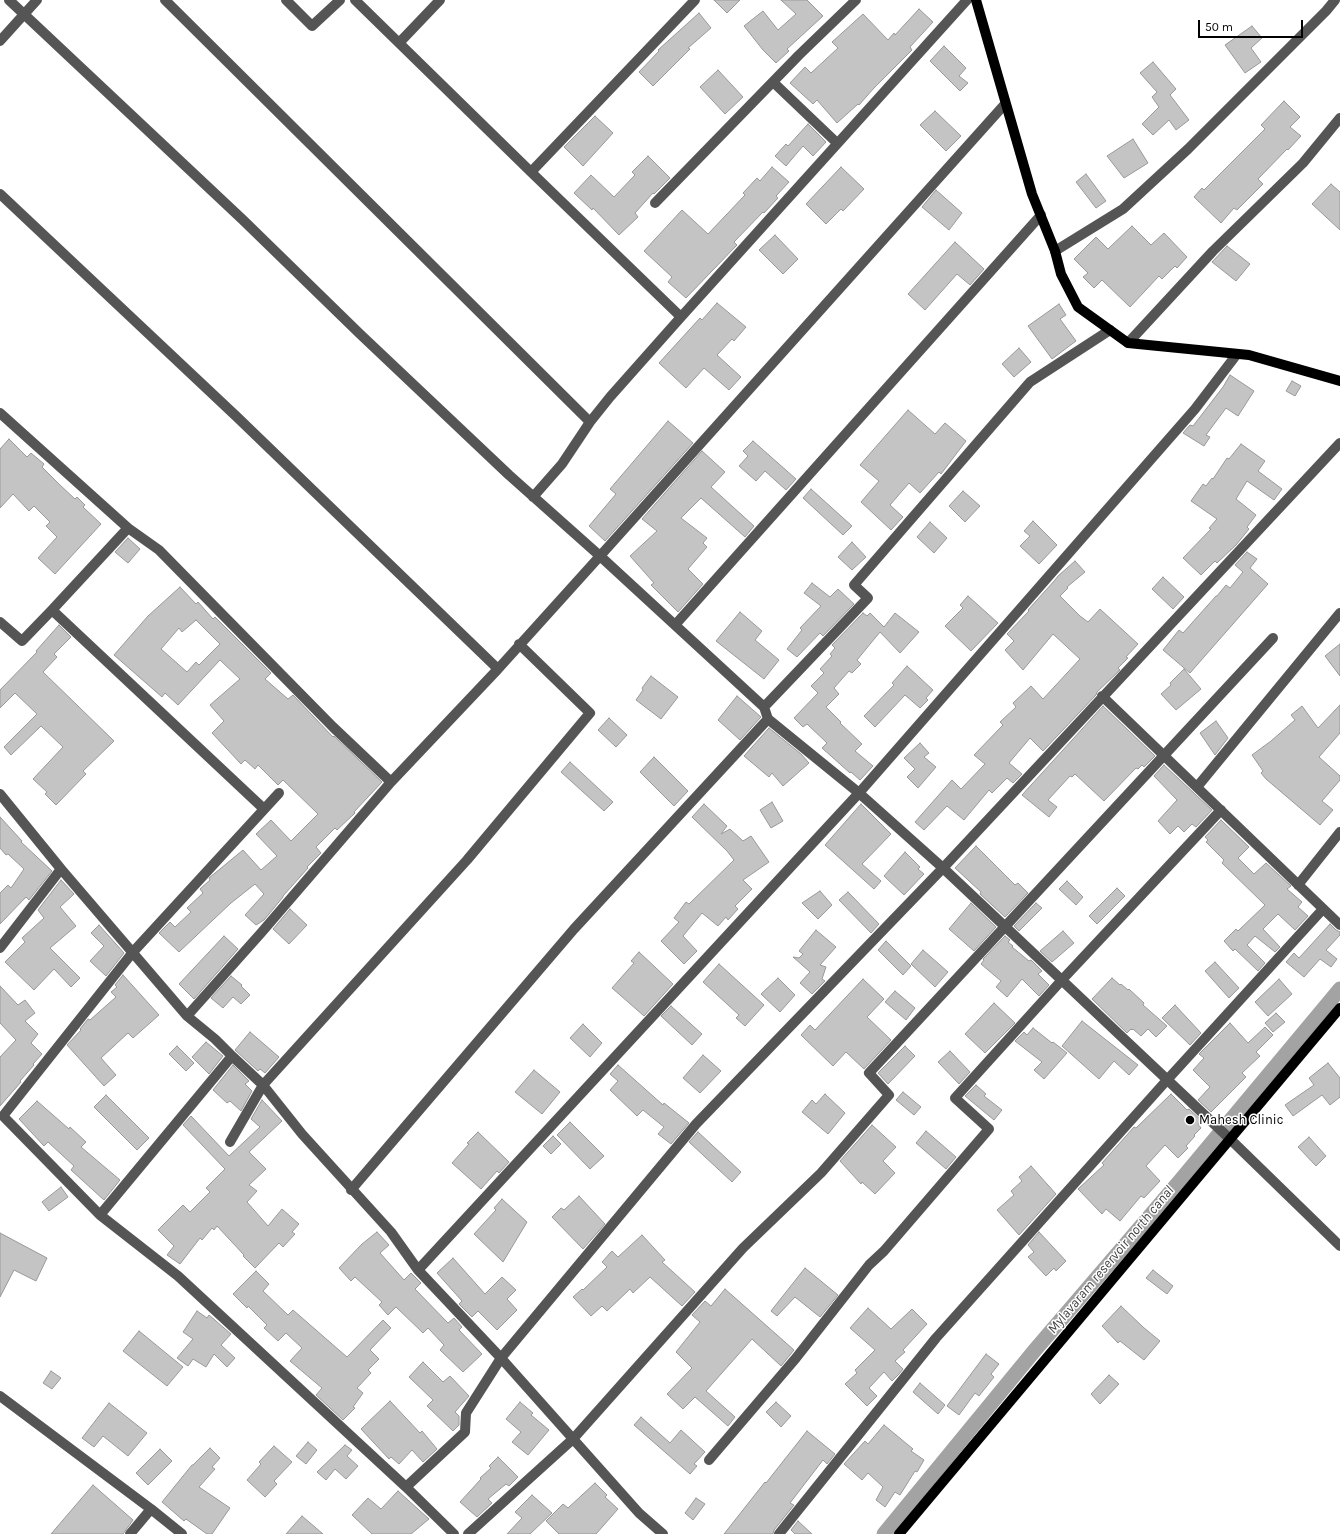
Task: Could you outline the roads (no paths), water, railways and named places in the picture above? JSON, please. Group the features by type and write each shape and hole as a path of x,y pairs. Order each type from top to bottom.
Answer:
{"main road":[{"path":"976,0 1032,194 1055,251 1061,274 1078,307 1128,343 1250,355 1340,381"},
{"path":"899,1534 1340,1008"}],"street":[{"path":"9,0 243,220 360,334 533,497 600,556 764,707 768,718 859,793 943,868 1230,1139 1340,1246"},
{"path":"0,41 37,0"},
{"path":"165,0 590,422"},
{"path":"286,0 312,26 340,0"},
{"path":"355,0 530,172 681,317"},
{"path":"399,43 440,0"},
{"path":"530,172 695,0"},
{"path":"655,203 773,82 856,0"},
{"path":"533,497 562,464 590,422 681,317 967,0"},
{"path":"1055,251 1123,209 1188,149 1326,12 1335,0"},
{"path":"773,82 837,143"},
{"path":"187,1016 261,933 391,782 498,669 1006,104"},
{"path":"1128,343 1213,251 1303,163 1340,118"},
{"path":"0,194 237,417 498,669"},
{"path":"675,625 1041,215"},
{"path":"764,707 868,598 854,585 1030,382 1110,330"},
{"path":"418,1270 859,793 1195,409 1237,354"},
{"path":"0,413 128,528 159,550 334,727 391,782"},
{"path":"406,1487 465,1432 466,1413 501,1358 696,1124 943,868 1102,696 1340,443"},
{"path":"0,622 22,641 128,528"},
{"path":"52,610 264,809"},
{"path":"1197,787 1340,613"},
{"path":"468,1534 573,1439 743,1248 821,1173 889,1095 869,1073 1273,638"},
{"path":"230,1142 263,1085 467,860 590,713 519,644"},
{"path":"1102,696 1340,925"},
{"path":"351,1190 574,929 768,718"},
{"path":"279,793 133,952 3,1116 100,1215 178,1276 406,1487 454,1534"},
{"path":"0,794 60,869 187,1016 215,1039 263,1085 302,1134 351,1190 391,1232 418,1270 501,1358 639,1513 663,1534"},
{"path":"709,1460 796,1358 869,1265 884,1251 989,1129 955,1098 1061,981 1221,810"},
{"path":"1298,885 1340,832"},
{"path":"0,948 60,869"},
{"path":"779,1534 936,1338 1167,1080 1323,909"},
{"path":"100,1215 232,1056"},
{"path":"0,1396 182,1534"},
{"path":"130,1534 151,1509"}],"waterway":[{"name":"Mylavaram reservoir north canal","path":"884,1534 1035,1350 1180,1181 1340,989"}],"place":[{"name":"Mahesh Clinic","path":"1190,1120"}]}
